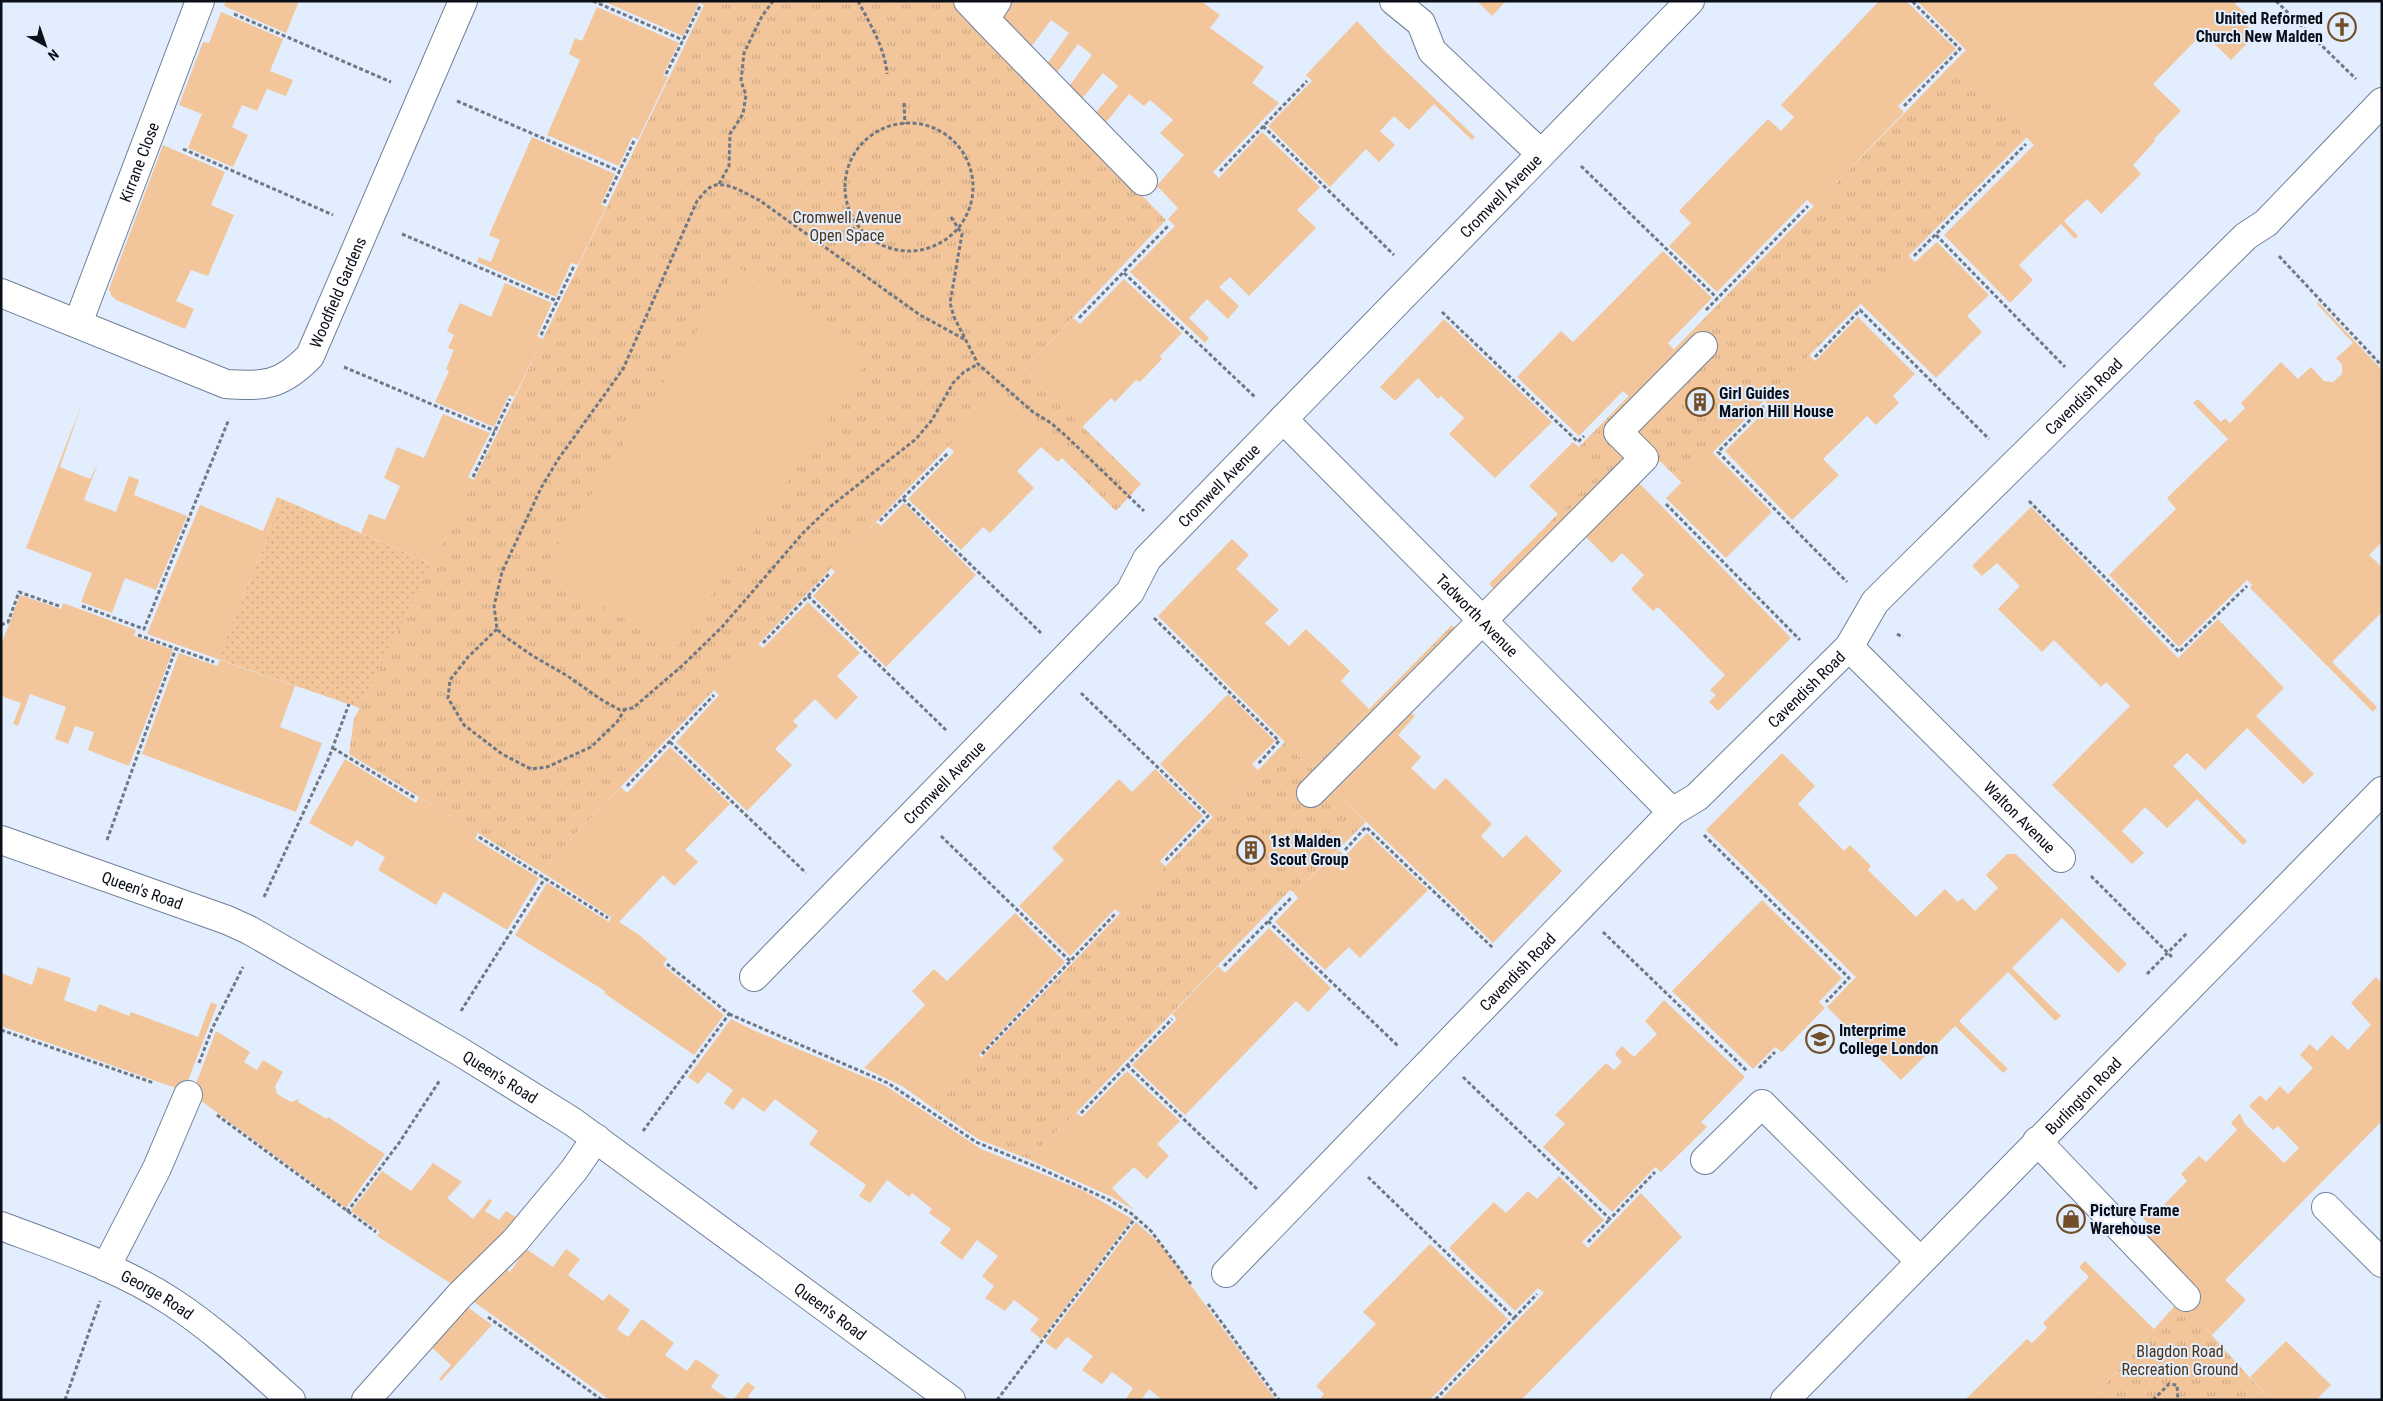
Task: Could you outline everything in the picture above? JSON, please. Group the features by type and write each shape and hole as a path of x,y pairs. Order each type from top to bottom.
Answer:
{"street":[{"name":"Kirrane Close","path":"78,323 200,1"},
{"name":"Woodfield Gardens","path":"1,293 226,384 243,386 265,385 281,380 295,371 311,353 462,1"},
{"path":"1394,1 1421,23 1432,50 1540,154"},
{"name":"Cromwell Avenue","path":"754,977 1130,592 1147,559 1169,536 1690,1"},
{"path":"983,7 1143,181"},
{"name":"Cavendish Road","path":"1226,1273 1672,812 1697,797 1849,647 1876,602 1889,588 2246,236 2266,223 2382,102"},
{"path":"1311,793 1644,458 1618,432 1703,346"},
{"name":"Tadworth Avenue","path":"1283,418 1672,812"},
{"name":"Walton Avenue","path":"1849,647 2061,858"},
{"name":"Burlington Road","path":"1785,1400 2382,791"},
{"name":"Queen's Road","path":"1,840 254,932 450,1046 596,1138 951,1400"},
{"path":"109,1268 157,1168 188,1094"},
{"path":"1705,1160 1762,1104 1920,1261"},
{"path":"366,1400 460,1296 515,1241 574,1170 596,1138"},
{"path":"2037,1141 2186,1297"},
{"path":"2326,1207 2382,1262"},
{"name":"George Road","path":"1,1226 109,1268 172,1302 242,1356 290,1400"}],"path":[{"path":"593,1 683,40"},
{"path":"719,184 729,166 730,134 743,114 746,95 741,80 744,53 762,16 773,1"},
{"path":"858,1 874,32 886,63 887,74"},
{"path":"1904,106 1960,49 1912,1"},
{"path":"2276,1 2358,81"},
{"path":"666,74 700,6"},
{"path":"228,12 619,171"},
{"path":"1220,171 1307,81"},
{"path":"904,103 905,124"},
{"path":"905,124 922,124 941,131 957,144 968,162 973,181 972,201 965,220 950,237 931,248 909,252 887,248 868,237 854,221 846,200 846,178 853,158 865,141 882,130 905,124"},
{"path":"1264,126 1397,258"},
{"path":"604,203 634,141"},
{"path":"1914,256 2026,144"},
{"path":"177,147 557,301"},
{"path":"1581,166 1717,298"},
{"path":"964,340 920,314 759,200 731,186 719,184 710,187 697,201 623,369 558,458 541,488 502,572 494,606 497,629 533,656 566,675 602,700 620,710 632,708 644,700 722,627 803,533 831,506 916,439 932,420 953,384 964,372 978,364"},
{"path":"1705,311 1808,206"},
{"path":"951,217 962,234 950,303 964,340 978,364 1033,412 1052,423 1169,536"},
{"path":"1079,318 1169,225"},
{"path":"845,232 859,226"},
{"path":"1936,235 2070,373"},
{"path":"827,248 830,244"},
{"path":"2275,252 2382,366"},
{"path":"541,335 574,266"},
{"path":"1124,273 1260,402"},
{"path":"1814,357 1860,310 1990,440"},
{"path":"1442,312 1578,442 1589,431"},
{"path":"311,353 495,431"},
{"path":"82,606 144,629 243,386"},
{"path":"472,476 510,399"},
{"path":"1764,406 1718,452 1853,588"},
{"path":"880,521 949,452"},
{"path":"903,499 1045,636"},
{"path":"2029,501 2179,652 2247,586"},
{"path":"1666,504 1800,640"},
{"path":"763,643 830,573"},
{"path":"1,625 8,622 19,592 59,606"},
{"path":"808,596 950,734"},
{"path":"1150,614 1279,741 1257,765"},
{"path":"497,629 468,657 450,680 448,698 464,725 502,754 531,769 547,767 591,747 617,722 625,709"},
{"path":"138,635 214,662"},
{"path":"95,873 176,648"},
{"path":"1077,689 1208,816 1165,860"},
{"path":"627,786 714,695"},
{"path":"188,1094 212,1029 333,748 349,704"},
{"path":"670,742 812,878"},
{"path":"333,748 415,798"},
{"path":"1344,850 1366,827 1497,952"},
{"path":"936,832 1070,961"},
{"path":"1704,834 1849,978 1826,1002"},
{"path":"479,837 608,918"},
{"name":"Walton Avenue","path":"2061,858 2084,869 2195,981"},
{"path":"347,1212 399,1143 450,1046 545,878"},
{"path":"1224,966 1292,897"},
{"path":"982,1054 1116,914"},
{"path":"1268,921 1402,1050"},
{"path":"1599,928 1751,1076"},
{"path":"2147,974 2187,933"},
{"path":"667,964 729,1014 888,1083 976,1142 1086,1188 1136,1217 1161,1242 1195,1289"},
{"path":"624,1158 729,1014"},
{"path":"1081,1113 1172,1019"},
{"path":"1757,1070 1775,1052"},
{"path":"1127,1065 1262,1194"},
{"path":"1459,1074 1610,1219"},
{"path":"1588,1242 1655,1172"},
{"path":"1364,1173 1514,1318"},
{"path":"997,1400 1136,1217"},
{"path":"65,1400 109,1268"},
{"path":"1435,1400 1538,1294"},
{"path":"460,1296 602,1400"},
{"path":"1207,1303 1279,1400"},
{"path":"2153,1400 2169,1384 2177,1384 2178,1400"}],"green space":[{"path":"226,1 299,1 286,33 224,6"},
{"path":"603,1 706,1 704,5 699,3 683,36"},
{"name":"Cromwell Avenue Open Space","path":"706,1 951,1 1166,220 1024,369 1141,484 1116,511 998,395 540,871 349,754 354,719 498,432"},
{"path":"1005,1 1201,1 1220,15 1210,28 1264,67 1252,83 1279,103 1213,172 1219,178 1262,132 1320,187 1297,210 1316,228 1249,296 1230,277 1219,287 1239,306 1228,319 1207,299 1189,318 1209,338 1205,343 1130,272 1175,226 1168,219 1178,208 1158,187 1145,199 1184,155 1160,133 1173,120 1150,100 1144,106 1129,94 1104,125 1092,117 1118,86 1103,73 1081,100 1070,85 1092,55 1078,44 1055,75 1047,64 1069,33 1051,20 1025,55 993,18"},
{"path":"1477,1 1506,1 1492,16"},
{"path":"1879,1 1906,1 1956,49 1898,106 1904,112 1814,206 1807,200 1717,292 1669,246 1691,223 1679,211 1768,119 1781,131 1794,117 1781,105"},
{"path":"1917,1 2237,1 2235,4 2247,14 2241,21 2256,34 2231,60 2203,33 2153,84 2181,111 2154,139 2155,141 2133,165 2141,174 2101,214 2087,199 2064,221 2078,236 2075,239 2061,224 2019,265 2033,280 2010,303 1944,235 2034,145 1954,62 1966,50"},
{"path":"597,7 679,43 663,75 668,77 641,133 638,139 632,137 619,166 547,135 580,60 569,54 575,38 582,41"},
{"path":"221,12 283,39 270,71 293,80 286,96 267,89 257,111 242,105 232,127 248,135 233,167 188,148 202,114 179,105 203,42 209,43"},
{"path":"1357,21 1387,53 1475,137 1472,140 1434,104 1409,130 1394,116 1380,131 1395,145 1379,162 1366,149 1330,187 1268,126 1312,81 1306,75"},
{"path":"1954,62 2027,137 1682,483 1660,461 1639,482 1637,480 1512,606 1489,584 1601,470 1578,448"},
{"path":"532,137 615,174 601,204 606,207 578,265 571,263 556,297 477,262 479,257 491,262 500,240 489,235"},
{"path":"163,145 225,172 211,205 234,215 208,276 191,270 176,301 194,309 185,329 116,300 111,295 109,289"},
{"path":"1937,242 1989,295 1967,316 1982,332 1936,378 1860,303 1908,255 1915,262"},
{"path":"1663,251 1712,298 1668,343 1674,350 1629,396 1623,391 1579,436 1517,377 1561,331 1573,342"},
{"path":"738,267 872,354 675,650 542,570"},
{"path":"1124,279 1182,333 1160,356 1162,359 1140,382 1136,380 1115,402 1111,398 1082,427 1024,369 1073,318 1080,324"},
{"path":"505,283 552,303 537,336 543,339 514,397 509,395 494,427 435,402 449,371 446,369 454,350 448,348 454,335 447,331 460,303 491,317"},
{"path":"2318,302 2382,370 2382,542 2369,555 2382,567 2382,612 2332,662 2377,707 2373,712 2250,588 2252,585 2247,580 2179,647 2109,575 2176,509 2167,498 2228,439 2193,403 2198,399 2221,422 2225,418 2230,423 2245,408 2241,403 2281,362 2298,379 2311,367 2324,381 2333,382 2342,374 2342,365 2336,358 2353,343 2317,304"},
{"path":"1858,317 1915,374 1893,396 1899,403 1876,425 1867,416 1823,459 1839,475 1792,520 1725,451 1770,406 1764,400 1809,355 1815,361"},
{"path":"1444,319 1552,422 1495,478 1449,434 1464,418 1441,396 1438,399 1418,378 1395,401 1380,387"},
{"path":"998,394 1062,458 1058,462 1041,447 1017,471 1034,488 990,533 983,527 961,550 908,499 954,452 948,446"},
{"path":"83,401 60,467 90,479 98,463 84,500 116,512 129,476 139,480 134,495 187,516 156,590 125,578 112,613 81,602 92,573 26,548"},
{"path":"443,414 490,433 468,477 474,480 432,564 361,533 369,514 385,520 400,486 384,478 397,447 424,458"},
{"path":"1573,442 1604,469 1558,514 1529,486"},
{"path":"1712,452 1772,512 1726,558 1666,498"},
{"path":"1636,480 1791,638 1718,711 1709,702 1716,695 1710,690 1725,675 1658,607 1653,611 1631,589 1644,575 1622,553 1612,563 1583,534"},
{"path":"277,497 282,499 218,659 147,634 200,505 263,531"},
{"path":"282,499 432,564 360,708 218,659"},
{"path":"904,503 976,575 886,667 813,596 835,572 831,568 876,522 881,526"},
{"path":"2031,507 2178,658 2218,619 2284,688 2256,716 2314,774 2303,784 2247,728 2205,770 2187,753 2173,766 2247,841 2243,845 2197,799 2167,828 2145,807 2122,831 2144,853 2132,864 2052,785 2130,706 2106,682 2101,687 2054,640 2042,652 1998,609 2020,586 1997,563 1982,576 1972,566"},
{"path":"1232,539 1249,555 1236,569 1279,610 1265,623 1289,646 1306,629 1350,671 1341,681 1369,709 1311,768 1158,616"},
{"path":"20,595 61,609 63,603 136,630 134,636 173,650 129,766 88,750 94,732 75,726 68,744 55,739 66,707 30,694 18,726 13,724 21,703 1,696 1,645"},
{"path":"808,602 860,653 837,676 858,697 836,720 815,699 793,721 798,726 775,749 792,765 747,811 676,742 719,695 714,690 758,644 763,648"},
{"path":"1452,625 1474,647 1333,790 1366,822 1294,893 1290,890 1078,1111 1028,1159 978,1139 933,1108 1285,742 1311,768"},
{"path":"179,653 217,666 220,660 295,686 280,727 322,743 296,812 142,754"},
{"path":"1228,694 1275,741 1252,764 1258,770 1213,817 1160,764"},
{"path":"1410,712 1415,716 1398,735 1421,757 1411,768 1434,790 1446,778 1492,824 1481,836 1503,858 1526,835 1562,871 1493,943 1333,790"},
{"path":"670,747 730,804 685,850 698,862 674,886 663,875 619,922 638,934 667,959 663,965 724,1015 694,1055 604,993 605,991 515,935 547,883 609,922 611,917 540,871 621,787 627,793"},
{"path":"1782,753 1815,786 1798,804 1844,851 1850,845 1871,866 1868,870 1916,917 1945,889 1958,902 1962,898 1975,911 1998,888 1986,875 2007,854 2016,854 2127,964 2118,973 2062,918 2012,968 2061,1016 2055,1021 2008,972 1959,1021 2008,1069 2003,1073 1955,1026 1901,1080 1827,1007 1856,977 1706,830"},
{"path":"345,759 416,803 419,797 478,833 475,839 539,878 507,930 444,892 436,905 378,870 385,857 356,840 352,847 309,823"},
{"path":"1155,769 1203,816 1160,861 1166,867 1121,914 1115,909 1070,956 1019,906 1064,860 1052,848 1119,779 1132,792"},
{"path":"1367,833 1428,890 1360,958 1349,947 1325,970 1275,922 1298,898 1294,893 1339,850 1345,856"},
{"path":"1762,900 1842,978 1819,1002 1825,1008 1782,1052 1775,1047 1753,1069 1672,991"},
{"path":"1015,913 1065,962 979,1055 982,1058 933,1108 902,1086 864,1068 925,1005 912,991 934,969 947,981"},
{"path":"1269,928 1331,988 1308,1012 1296,1001 1185,1115 1132,1065 1177,1019 1172,1014 1218,966 1225,973"},
{"path":"38,967 71,978 64,1000 96,1012 99,1004 129,1016 131,1012 198,1037 211,1002 217,1005 184,1091 1,1026 1,973 32,985"},
{"path":"2376,977 2382,983 2382,1121 2225,1280 2246,1300 2212,1335 2186,1307 2137,1240 2151,1226 2142,1217 2149,1211 2154,1215 2187,1181 2181,1174 2199,1156 2206,1162 2237,1130 2231,1123 2240,1113 2244,1123 2284,1163 2299,1148 2278,1126 2273,1130 2249,1106 2260,1095 2266,1101 2280,1086 2288,1094 2313,1068 2300,1055 2310,1044 2317,1051 2332,1035 2348,1050 2371,1025 2351,1003"},
{"path":"1664,1000 1745,1077 1701,1122 1707,1127 1661,1172 1655,1167 1612,1212 1543,1147 1565,1124 1555,1115 1606,1063 1614,1070 1622,1062 1615,1054 1622,1046 1634,1057 1657,1034 1645,1021"},
{"path":"731,1019 886,1086 981,1149 1084,1191 1132,1219 1041,1339 1030,1330 1039,1319 1014,1300 1005,1311 985,1298 994,1286 982,1276 998,1256 977,1240 962,1260 940,1243 951,1229 929,1213 932,1209 912,1193 909,1197 887,1180 870,1203 859,1196 866,1185 809,1144 818,1131 775,1099 764,1112 743,1097 733,1110 724,1103 733,1090 708,1072 698,1084 688,1077"},
{"path":"216,1031 250,1052 244,1062 257,1070 263,1060 283,1072 275,1086 277,1094 291,1102 299,1099 298,1102 327,1119 328,1117 385,1154 346,1208 192,1094"},
{"path":"1127,1071 1180,1121 1157,1144 1169,1156 1147,1179 1134,1167 1112,1188 1134,1210 1112,1197 1028,1159 1076,1113 1082,1117"},
{"path":"433,1163 462,1182 447,1198 473,1219 489,1199 492,1201 485,1211 499,1220 506,1211 521,1220 453,1285 377,1236 380,1232 351,1211 382,1171 411,1191"},
{"path":"1559,1176 1604,1220 1582,1242 1588,1248 1641,1193 1682,1237 1521,1400 1440,1400 1544,1293 1538,1288 1515,1311 1449,1248 1494,1202 1506,1213 1528,1191 1537,1199"},
{"path":"1136,1222 1160,1244 1276,1400 1162,1400 1149,1389 1141,1400 1125,1400 1133,1388 1112,1372 1102,1384 1082,1370 1093,1356 1067,1337 1056,1350 1045,1342"},
{"path":"1430,1244 1508,1319 1430,1400 1319,1400 1324,1394 1316,1386 1376,1324 1363,1312"},
{"path":"526,1249 553,1267 566,1249 580,1259 568,1275 603,1301 609,1294 630,1310 617,1329 628,1337 642,1319 674,1343 665,1355 687,1371 696,1359 719,1375 711,1387 729,1400 610,1400 470,1299 501,1265 510,1272"},
{"path":"2085,1261 2154,1329 2091,1400 1965,1400 2027,1339 2032,1343 2047,1328 2043,1323 2089,1277 2079,1267"},
{"name":"Blagdon Road Recreation Ground","path":"2180,1300 2270,1400 2091,1400"},
{"path":"465,1305 492,1325 441,1381 439,1379 451,1365 428,1344"},
{"path":"2286,1341 2331,1385 2316,1400 2270,1400 2250,1377"},
{"path":"747,1382 755,1387 748,1397 752,1400 733,1400"}],"place":[{"name":"United Reformed Church New Malden","path":"2342,27"},
{"name":"Girl Guides Marion Hill House","path":"1700,402"},
{"name":"1st Malden Scout Group","path":"1251,850"},
{"name":"Interprime College London","path":"1820,1039"},
{"name":"Picture Frame Warehouse","path":"2071,1219"}]}
